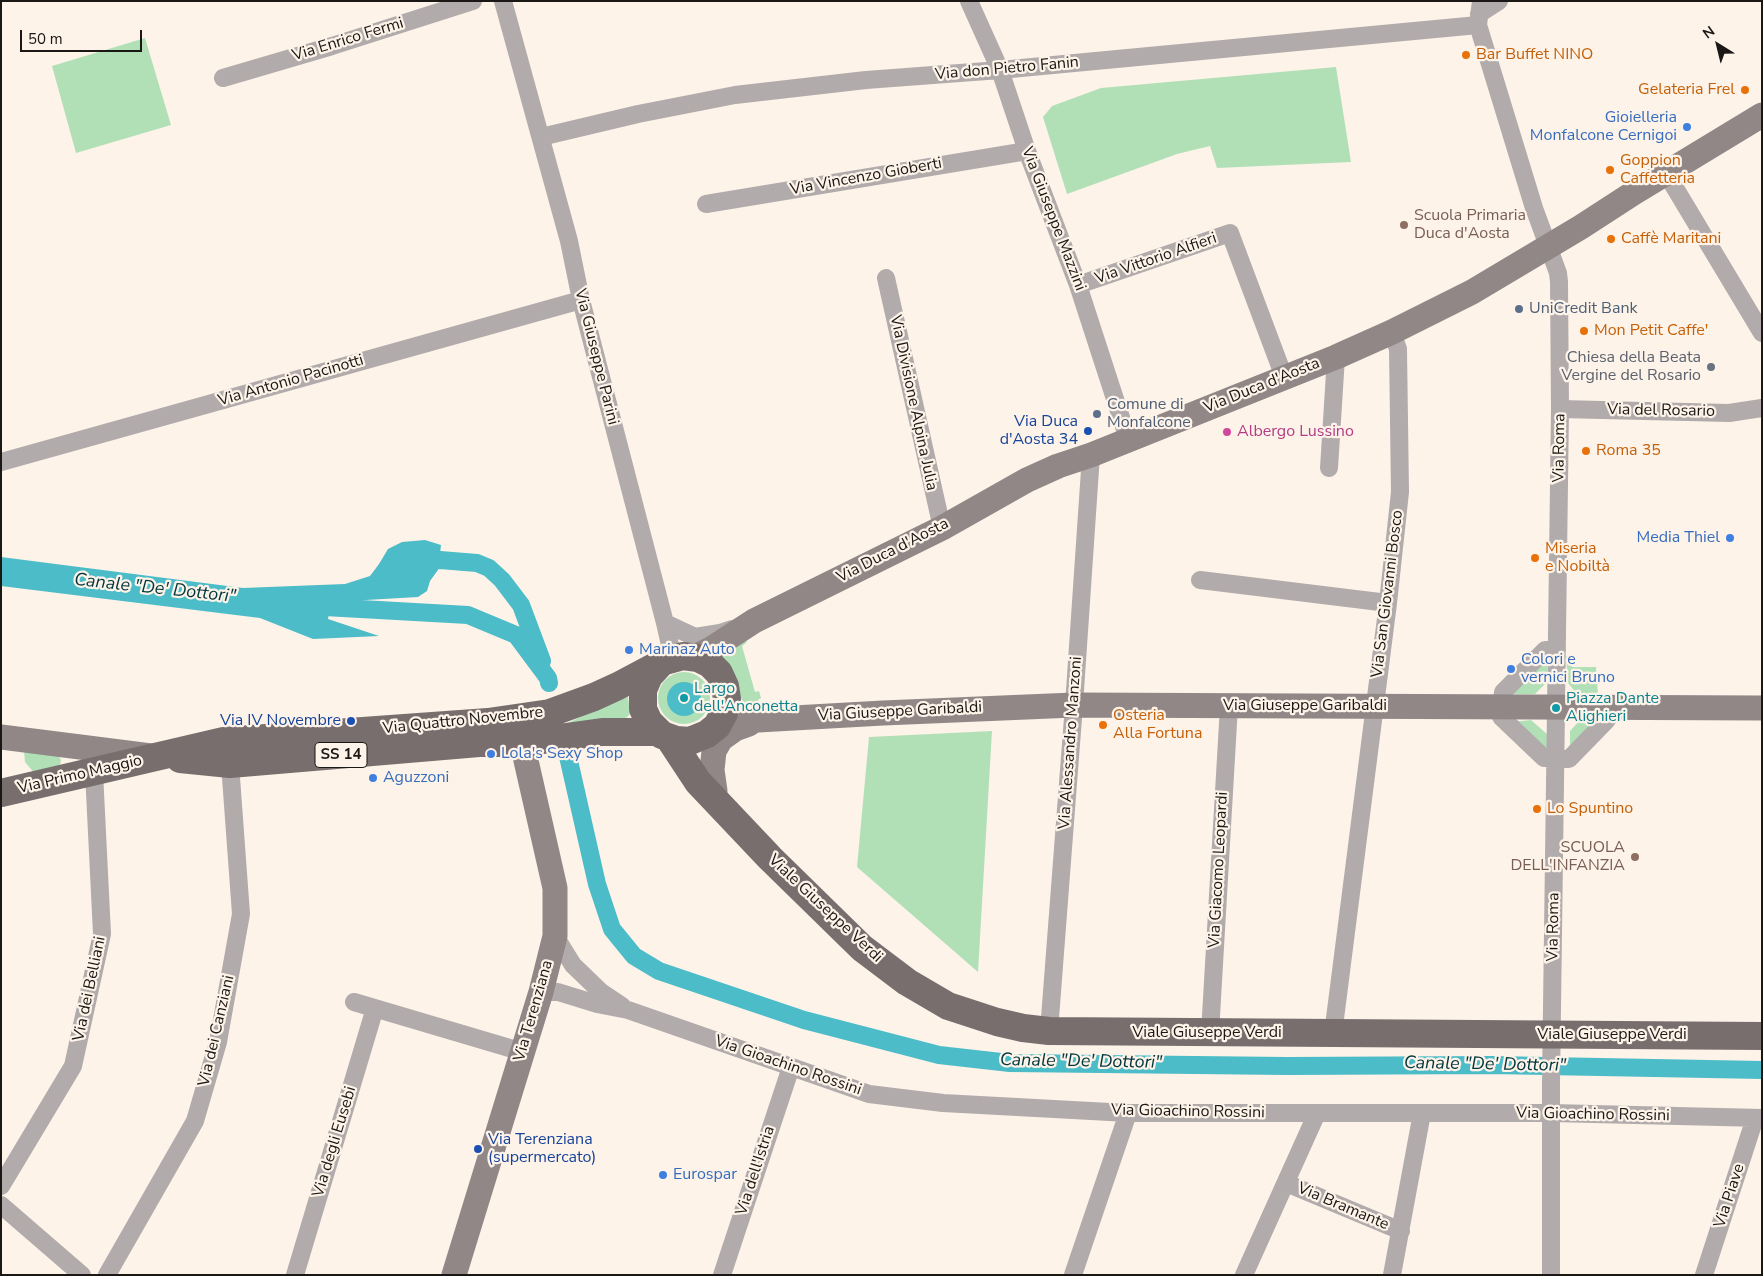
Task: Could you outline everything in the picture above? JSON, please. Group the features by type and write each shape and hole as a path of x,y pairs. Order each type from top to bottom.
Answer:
{"main road":[{"path":"618,686 676,660"},
{"path":"676,660 713,667 724,683 727,693 724,713 713,729 701,755 706,787 646,716 642,699 646,679 653,670 676,660"},
{"name":"Via Quattro Novembre","path":"159,757 224,741 488,722 541,714 572,706 618,686"},
{"path":"522,742 602,732 664,735 690,741 713,729"},
{"path":"602,732 638,742 655,750 706,787"},
{"name":"Via Quattro Novembre","path":"159,757 230,764 479,743 522,742"},
{"name":"Via Primo Maggio","path":"1,793 159,757"},
{"name":"Viale Giuseppe Verdi","path":"706,787 728,814 770,858 862,948 908,982 948,1006 1006,1024 1049,1032 1333,1034 1552,1045 1762,1036"}],"street":[{"name":"Via Enrico Fermi","path":"222,78 332,46 473,1"},
{"name":"Via Giuseppe Parini","path":"503,1 569,241 581,300 664,623"},
{"name":"Via Giuseppe Mazzini","path":"969,1 1000,70 1027,150 1078,285 1128,439"},
{"path":"1479,14 1499,1"},
{"name":"Via don Pietro Fanin","path":"541,137 638,114 735,95 866,80 1000,70 1479,14"},
{"name":"Via Roma","path":"1479,14 1547,247 1558,273 1560,409 1557,650"},
{"name":"Via Duca d'Aosta","path":"676,660 711,649 752,622 942,528 1027,480 1058,466 1091,455 1336,357 1392,332 1472,292 1762,115"},
{"name":"Via Vincenzo Gioberti","path":"706,204 1027,150"},
{"path":"1666,173 1762,333"},
{"name":"Via Vittorio Alfieri","path":"1078,285 1230,234 1284,377"},
{"name":"Via Divisione Alpina Julia","path":"886,278 942,528"},
{"name":"Via Antonio Pacinotti","path":"1,462 581,300"},
{"name":"Via San Giovanni Bosco","path":"1333,1034 1388,603 1400,492 1398,349 1392,332"},
{"path":"1328,468 1336,357"},
{"name":"Via del Rosario","path":"1560,409 1729,413 1762,408"},
{"name":"Via Alessandro Manzoni","path":"1049,1032 1091,455"},
{"path":"1200,580 1388,603"},
{"path":"664,623 695,637 720,633 752,622"},
{"path":"664,623 676,660"},
{"path":"1550,758 1556,708 1557,650 1545,650 1502,692 1501,717 1550,758 1569,759 1607,720 1607,708"},
{"path":"522,742 525,735 534,728 566,720 588,710 607,698 618,686"},
{"name":"Via Giuseppe Garibaldi","path":"758,720 1074,705 1762,708"},
{"name":"Via Giacomo Leopardi","path":"1210,1033 1229,706"},
{"path":"713,729 758,720"},
{"path":"706,787 712,770 714,751 722,739 735,729 758,720"},
{"path":"1,736 159,757"},
{"name":"Via Terenziana","path":"454,1275 541,992 555,936 555,888 522,742"},
{"name":"Via Roma","path":"1550,758 1551,1275"},
{"name":"Via dei Canziani","path":"107,1275 195,1121 218,1042 241,914 230,764"},
{"name":"Via dei Belliani","path":"1,1186 73,1066 76,1057 102,934 94,772"},
{"name":"Via Gioachino Rossini","path":"555,936 573,965 601,992 628,1010"},
{"name":"Via Gioachino Rossini","path":"541,992 558,992 597,1004 628,1010 870,1094 942,1103 1128,1113 1551,1113 1758,1118"},
{"path":"354,1002 523,1052"},
{"name":"Via degli Eusebi","path":"295,1275 375,1008"},
{"name":"Via dell'Istria","path":"722,1275 791,1067"},
{"path":"1073,1275 1128,1113"},
{"path":"1244,1275 1318,1113"},
{"path":"1392,1275 1422,1113"},
{"name":"Via Piave","path":"1704,1275 1758,1118"},
{"name":"Via Bramante","path":"1286,1183 1401,1231"},
{"path":"1,1205 82,1275"}],"green space":[{"path":"145,38 171,125 76,153 52,66"},
{"path":"1336,67 1351,162 1217,168 1210,146 1177,154 1067,194 1043,117 1052,106 1101,88"},
{"path":"743,638 747,642 742,646 755,692 759,691 761,698 758,700 760,707 746,704 742,700 722,656"},
{"path":"1547,656 1547,682 1535,694 1509,694"},
{"path":"1566,656 1572,656 1572,667 1596,667 1598,695 1578,695 1568,683"},
{"path":"684,672 694,674 702,680 708,688 710,698 708,708 702,716 694,722 684,724 674,722 666,716 660,708 658,698 660,688 666,680 674,674"},
{"path":"628,696 630,714 625,719 566,724 600,707"},
{"path":"1581,719 1604,721 1570,755 1570,731"},
{"path":"1531,720 1547,734 1548,756 1512,722"},
{"path":"992,731 978,972 857,867 869,737"},
{"path":"24,751 58,755 61,760 60,765 35,774 25,762"}],"water":[{"path":"425,540 441,545 438,570 430,581 427,591 418,597 331,602 328,619 379,636 313,639 260,618 1,586 1,557 243,588 345,584 370,576 388,549 402,542"},
{"path":"684,682 696,687 701,699 696,711 684,716 672,711 667,699 672,687"}],"waterway":[{"name":"Canale \"De' Dottori\"","path":"417,562 440,560 477,563 489,568 502,580 521,605 542,661"},
{"name":"Canale \"De' Dottori\"","path":"307,606 468,615 516,635 548,678 549,683"},
{"name":"Canale \"De' Dottori\"","path":"567,752 597,884 612,929 634,956 659,971 804,1020 939,1055 1010,1063 1287,1066 1492,1065 1762,1070"}],"place":[{"name":"Bar Buffet NINO","path":"1466,55"},
{"name":"Gelateria Frel","path":"1745,90"},
{"name":"Gioielleria Monfalcone Cernigoi","path":"1687,127"},
{"name":"Goppion Caffetteria","path":"1610,170"},
{"name":"Scuola Primaria Duca d'Aosta","path":"1404,225"},
{"name":"Caffè Maritani","path":"1611,239"},
{"name":"UniCredit Bank","path":"1519,309"},
{"name":"Mon Petit Caffe'","path":"1584,331"},
{"name":"Chiesa della Beata Vergine del Rosario","path":"1711,367"},
{"name":"Comune di Monfalcone","path":"1097,414"},
{"name":"Via Duca d'Aosta 34","path":"1088,431"},
{"name":"Albergo Lussino","path":"1227,432"},
{"name":"Roma 35","path":"1586,451"},
{"name":"Media Thiel","path":"1730,538"},
{"name":"Miseria e Nobiltà","path":"1535,558"},
{"name":"Marinaz Auto","path":"629,650"},
{"name":"Colori e vernici Bruno","path":"1511,669"},
{"name":"Largo dell'Anconetta","path":"684,698"},
{"name":"Piazza Dante Alighieri","path":"1556,708"},
{"name":"Via IV Novembre","path":"351,721"},
{"name":"Osteria Alla Fortuna","path":"1103,725"},
{"name":"Lola's Sexy Shop","path":"491,754"},
{"name":"Aguzzoni","path":"373,778"},
{"name":"Lo Spuntino","path":"1537,809"},
{"name":"SCUOLA DELL'INFANZIA","path":"1635,857"},
{"name":"Via Terenziana (supermercato)","path":"478,1149"},
{"name":"Eurospar","path":"663,1175"}]}
